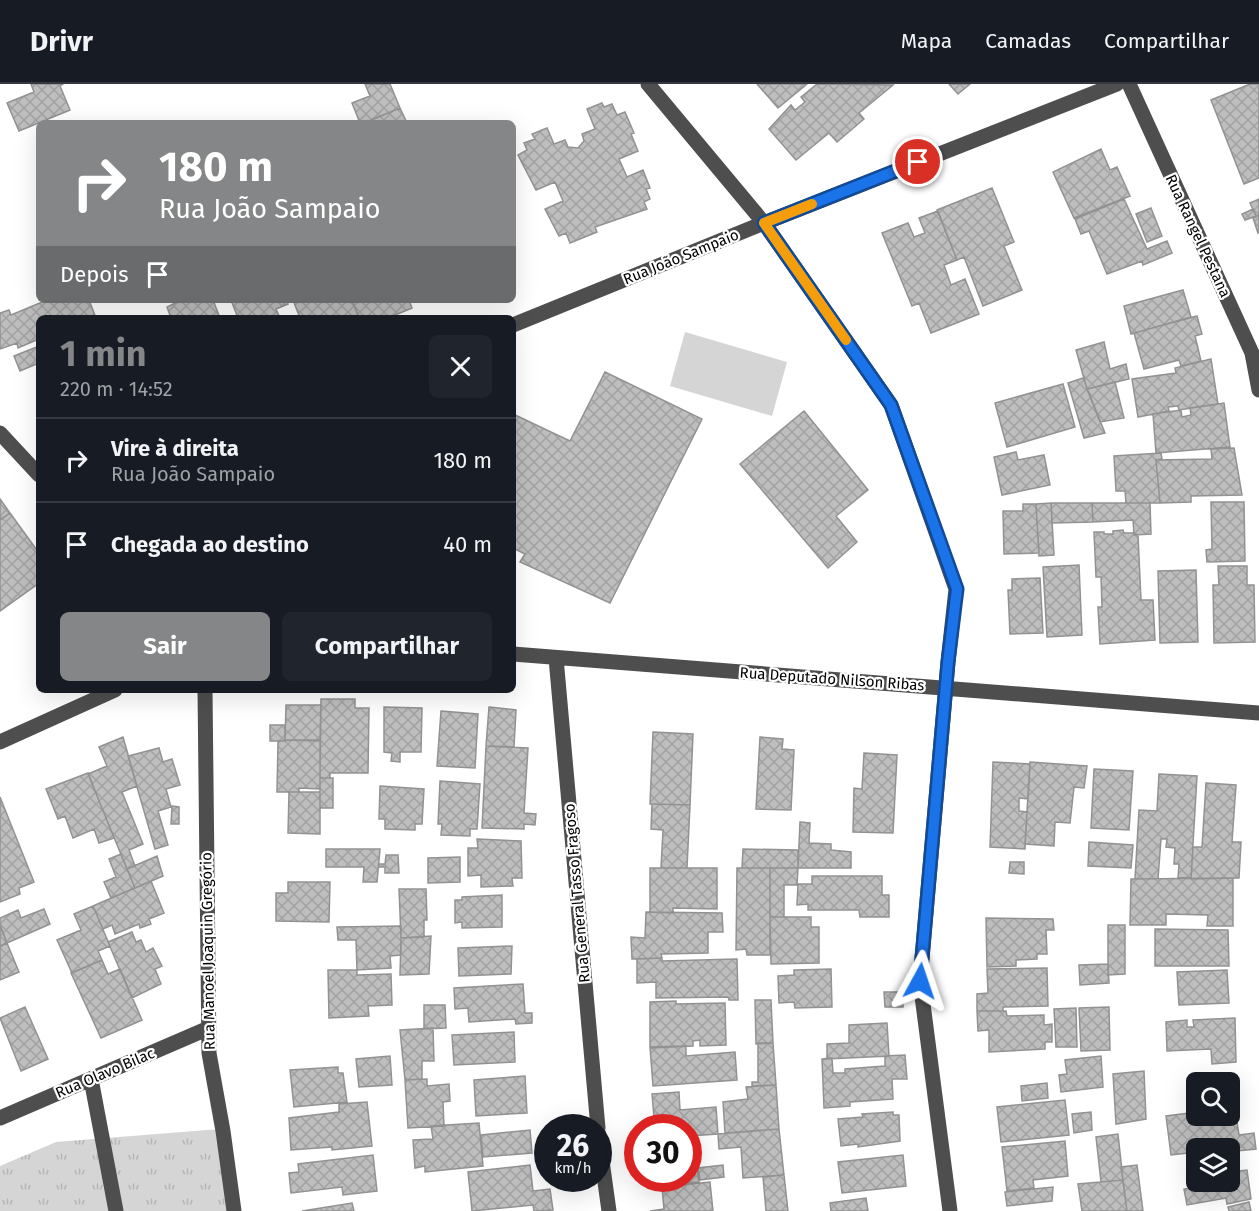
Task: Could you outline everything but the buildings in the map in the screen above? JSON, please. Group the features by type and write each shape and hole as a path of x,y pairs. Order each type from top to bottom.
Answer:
{"street":[{"path":"648,84 764,223 891,405 957,589 920,981 950,1211"},
{"name":"Rua João Sampaio","path":"516,324 1116,84"},
{"name":"Rua Rangel Pestana","path":"1129,84 1252,353 1259,390"},
{"path":"0,433 36,472"},
{"name":"Rua Deputado Nilson Ribas","path":"516,654 1259,713"},
{"name":"Rua General Tasso Fragoso","path":"556,658 597,1114"},
{"path":"0,742 108,693"},
{"name":"Rua Manoel Joaquin Gregório","path":"205,693 209,1053 234,1211"},
{"name":"Rua Olavo Bilac","path":"0,1118 209,1028"},
{"path":"91,1079 116,1211"},
{"name":"Rua General Tasso Fragoso","path":"606,1192 609,1211"}],"green space":[{"path":"685,332 787,362 772,416 670,386"},
{"path":"220,1129 231,1211 0,1211 0,1166 56,1142"}],"slow traffic":[{"path":"812,204 764,223 846,340"}],"route":[{"path":"918,162 764,223 891,405 957,589 948,662 920,981"}]}
